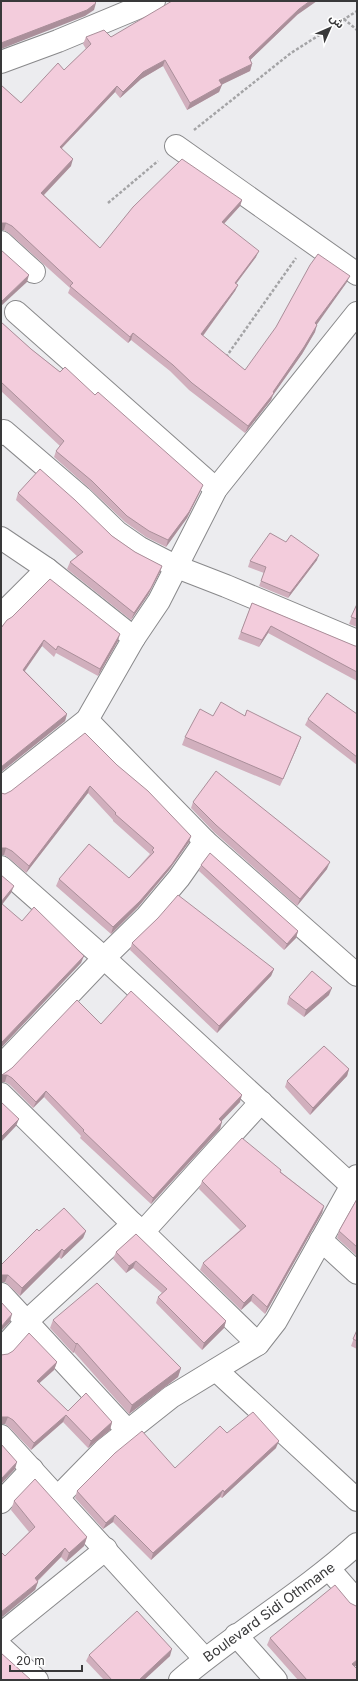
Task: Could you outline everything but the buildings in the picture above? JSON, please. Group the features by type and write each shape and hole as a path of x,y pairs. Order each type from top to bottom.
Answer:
{"street":[{"path":"1,62 58,41 154,1"},
{"path":"176,146 357,274"},
{"path":"1,242 34,272"},
{"path":"16,312 216,489"},
{"path":"1,788 87,720 134,638 159,601 216,489 357,313"},
{"path":"1,434 4,431 81,497 117,532 140,548 177,567 357,641"},
{"path":"1,538 47,569 134,638"},
{"path":"1,615 47,569"},
{"path":"87,720 205,842 357,975"},
{"path":"1,1066 104,958 147,916 179,878 205,842"},
{"path":"1,867 104,958 261,1102 354,1181 276,1321 258,1344 171,1397 104,1450 58,1497"},
{"path":"1,1094 258,1344"},
{"path":"1,1350 27,1320 138,1228 261,1102"},
{"path":"321,1240 357,1273"},
{"path":"1,1294 27,1320 128,1431"},
{"path":"216,1370 357,1500"},
{"path":"1,1436 106,1549 205,1659"},
{"path":"1,1502 32,1469"},
{"name":"Boulevard Sidi Othmane","path":"180,1680 236,1635 329,1569 357,1544"},
{"path":"1,1634 106,1549"},
{"path":"329,1569 357,1601"},
{"path":"236,1635 276,1680"},
{"path":"1,1647 37,1680"}],"path":[{"path":"108,203 291,53 357,10"},
{"path":"344,19 357,30"},
{"path":"226,358 309,240"}]}
